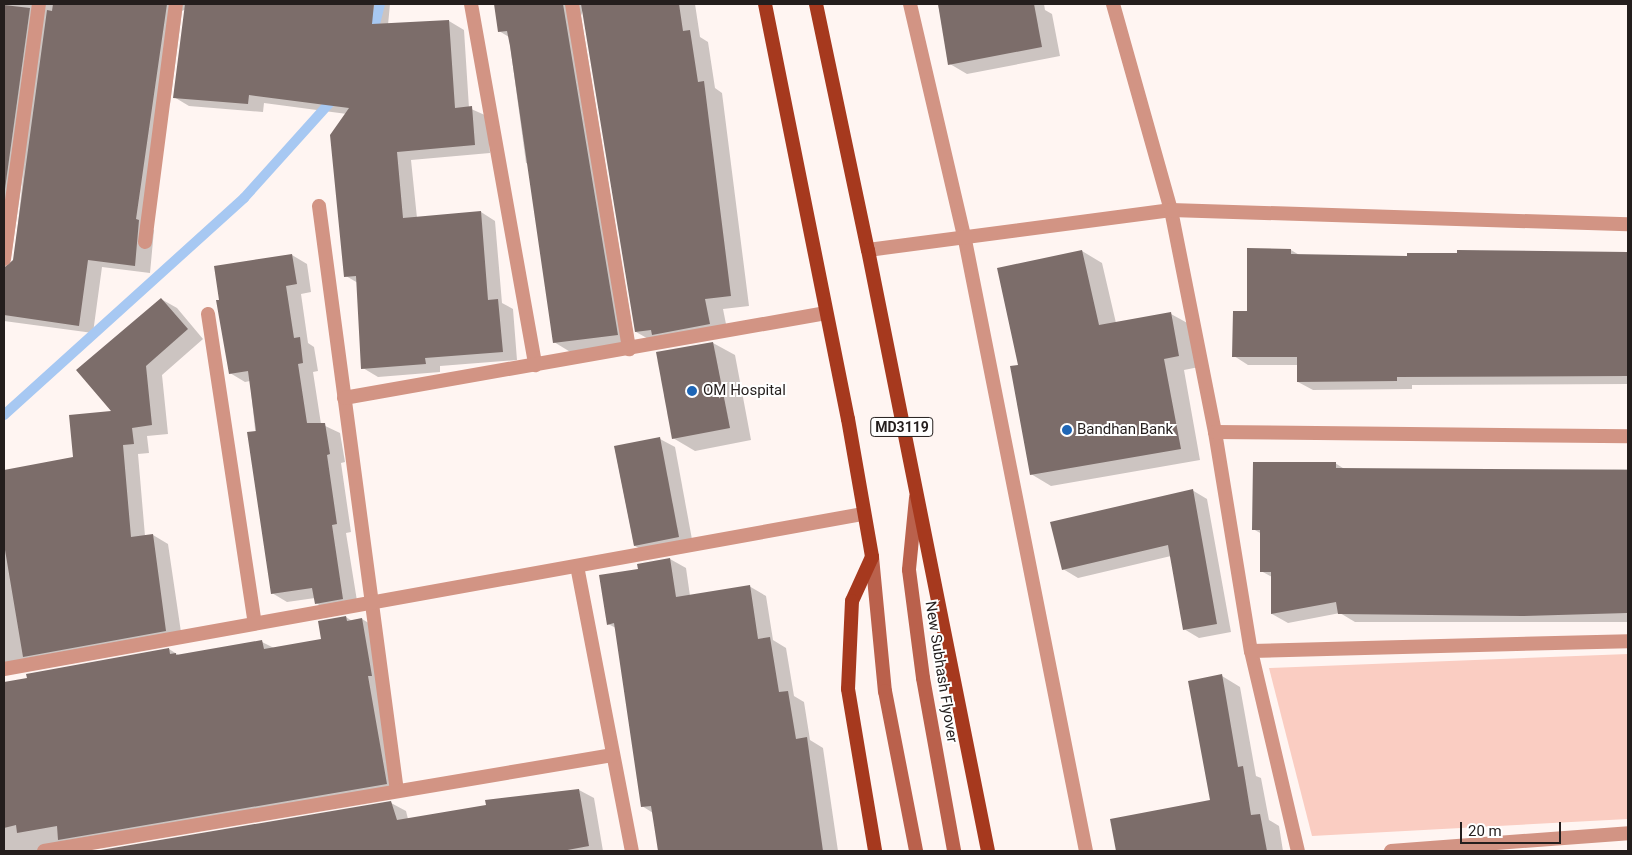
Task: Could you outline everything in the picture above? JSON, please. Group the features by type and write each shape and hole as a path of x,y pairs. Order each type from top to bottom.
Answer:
{"main road":[{"name":"MD3119","path":"765,4 872,557"},
{"name":"MD3119","path":"816,4 868,250 988,851"},
{"name":"New Subhash Flyover","path":"916,496 910,570 923,678 954,851"},
{"path":"872,557 885,691 916,851"},
{"path":"872,557 852,602 848,689 875,851"}],"street":[{"path":"4,259 10,168 38,4"},
{"path":"144,242 176,4"},
{"path":"471,4 535,365"},
{"path":"572,4 629,349"},
{"path":"910,4 965,240 1086,851"},
{"path":"1113,4 1170,210 1215,432 1251,652 1298,851"},
{"path":"319,206 397,791"},
{"path":"868,250 965,240 1170,210 1628,224"},
{"path":"344,398 825,313"},
{"path":"208,314 255,623"},
{"path":"1215,432 1628,436"},
{"path":"4,669 371,600 577,566 863,514"},
{"path":"577,566 632,851"},
{"path":"1251,652 1628,641"},
{"path":"44,851 613,755"},
{"path":"1391,851 1628,833"}],"shaded area":[{"path":"1628,654 1628,819 1312,836 1269,668"}],"building":[{"path":"53,4 167,4 136,219 139,220 135,266 88,260 79,326 4,315 4,268 13,260 47,10 52,11"},
{"path":"185,4 374,4 372,24 449,20 455,108 472,106 475,145 397,152 403,218 481,211 488,300 498,299 503,352 425,358 426,364 361,369 356,276 344,277 330,135 349,108 249,95 248,104 173,98"},
{"path":"494,4 563,4 618,335 553,343 510,46 507,31 498,32"},
{"path":"581,4 679,4 683,31 690,30 698,82 704,81 731,296 705,299 710,324 652,335 651,330 635,332"},
{"path":"938,4 1034,4 1042,47 948,65"},
{"path":"4,5 30,8 4,196"},
{"path":"1247,248 1291,249 1291,254 1407,256 1407,253 1457,253 1457,250 1628,252 1628,376 1397,377 1397,381 1297,382 1297,357 1232,357 1233,311 1247,311"},
{"path":"1082,250 1099,325 1171,312 1179,356 1164,359 1181,449 1030,475 1010,366 1018,365 997,268"},
{"path":"292,254 297,284 286,286 294,338 300,337 303,363 298,364 307,423 325,423 330,454 327,455 337,524 332,525 343,599 315,604 312,588 271,594 247,432 256,431 248,371 229,374 216,300 219,300 214,266"},
{"path":"161,298 188,329 146,366 152,425 132,428 134,444 123,445 131,537 153,534 166,631 23,657 4,544 4,470 73,457 69,415 111,411 76,370"},
{"path":"713,342 730,428 672,439 656,352"},
{"path":"660,437 679,537 634,546 614,446"},
{"path":"1253,462 1336,462 1336,468 1628,470 1627,613 1522,616 1338,614 1336,602 1271,614 1271,572 1260,572 1260,530 1252,530"},
{"path":"1193,489 1217,624 1183,630 1168,545 1062,570 1050,522"},
{"path":"670,558 676,597 750,585 758,639 770,637 779,692 788,691 796,739 807,737 823,851 658,851 651,806 641,807 614,623 607,625 599,575 638,569 637,564"},
{"path":"346,616 347,621 362,618 372,676 368,676 387,784 58,840 57,826 17,833 16,825 4,828 4,682 27,678 26,674 169,648 170,654 176,653 176,655 262,640 264,649 321,639 318,621"},
{"path":"1222,674 1238,767 1243,766 1251,815 1260,814 1267,851 1116,851 1110,819 1210,800 1188,681"},
{"path":"579,789 589,846 562,851 95,851 391,801 397,820 486,805 485,800"}],"waterway":[{"path":"372,36 380,4"},
{"path":"4,415 244,198 336,96"}],"place":[{"name":"OM Hospital","path":"692,391"},
{"name":"Bandhan Bank","path":"1067,430"}]}
